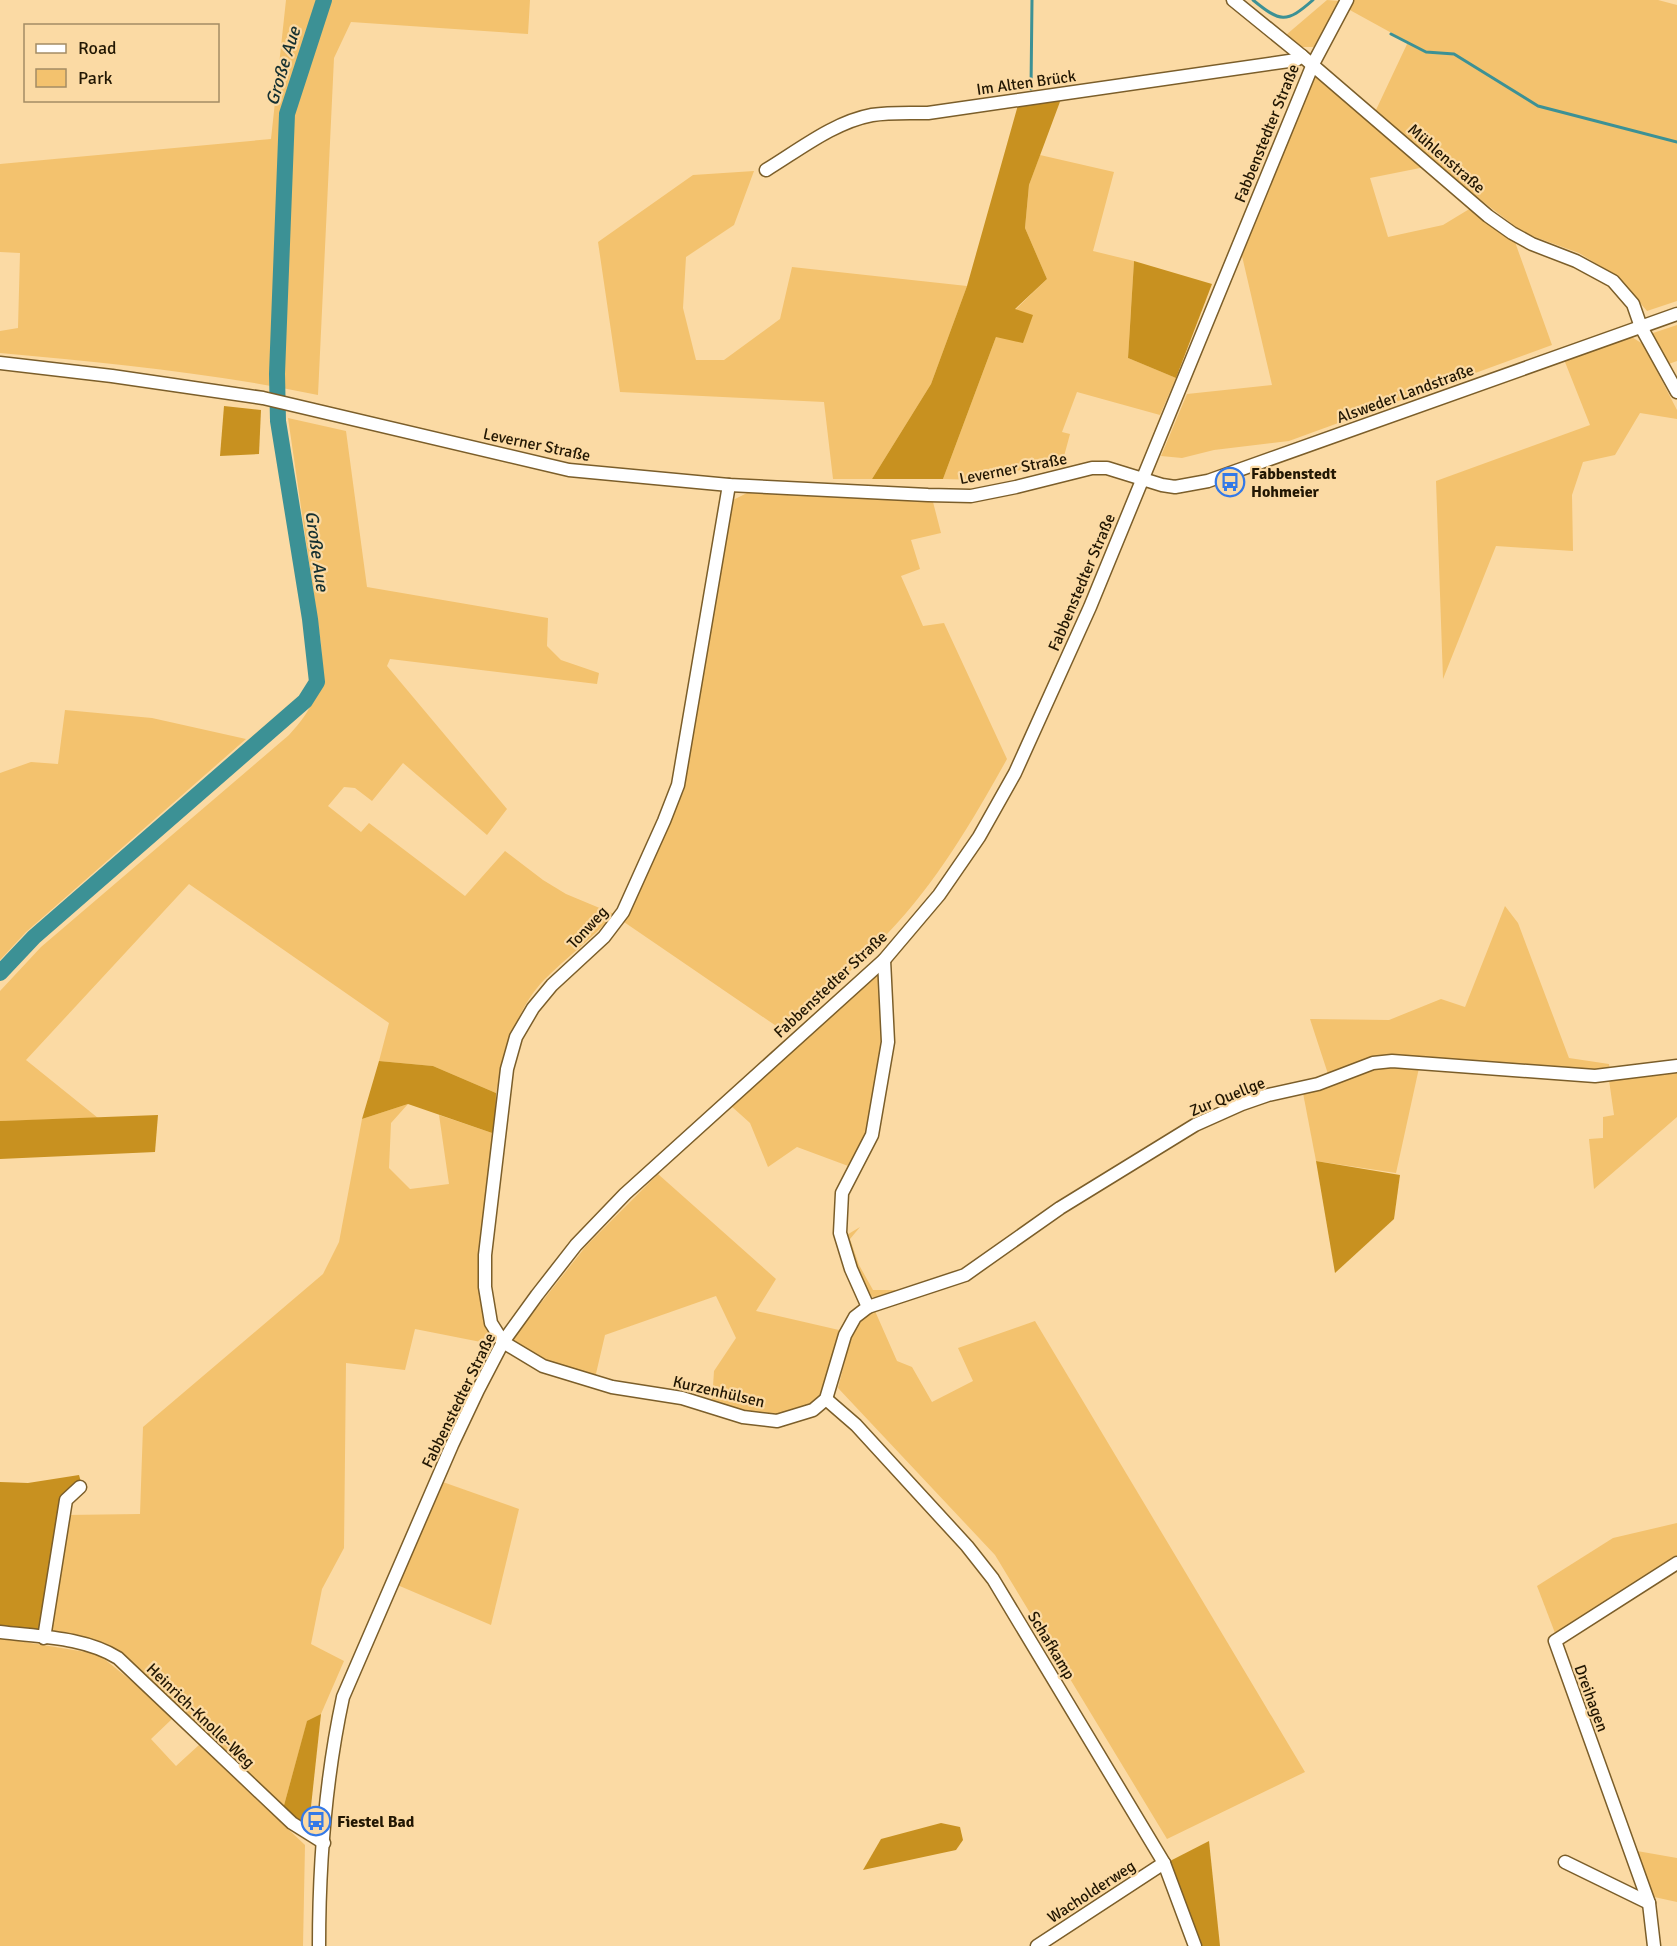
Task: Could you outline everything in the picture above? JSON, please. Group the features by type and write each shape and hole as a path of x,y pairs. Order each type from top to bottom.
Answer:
{"street":[{"name":"Mühlenstraße","path":"1233,0 1312,64 1479,208 1512,233 1532,244 1576,261 1612,281 1633,304 1641,327 1677,392"},
{"name":"Fabbenstedter Straße","path":"319,1946 324,1843 335,1736 343,1697 452,1445 503,1342 576,1245 625,1194 884,960 939,895 979,837 1015,773 1090,607 1312,64 1347,0"},
{"name":"Im Alten Brück","path":"766,170 829,132 855,120 874,115 928,113 1296,60 1302,56"},
{"name":"Alsweder Landstraße","path":"1142,478 1175,487 1208,481 1677,314"},
{"name":"Leverner Straße","path":"0,363 112,376 263,398 569,470 729,485 971,496 1092,468 1107,468 1142,478"},
{"name":"Tonweg","path":"503,1342 491,1323 485,1287 485,1256 507,1069 516,1037 533,1008 552,985 604,937 623,912 678,785 729,485"},
{"path":"826,1399 845,1335 855,1317 868,1307 851,1269 840,1233 842,1193 872,1135 888,1042 884,960"},
{"name":"Zur Quellge","path":"868,1307 965,1275 1060,1208 1195,1125 1242,1104 1268,1095 1318,1084 1373,1063 1392,1061 1595,1076 1677,1066"},
{"name":"Kurzenhülsen","path":"503,1342 543,1366 612,1387 682,1398 743,1417 777,1420 813,1410 826,1399"},
{"name":"Schafkamp","path":"826,1399 864,1433 967,1546 993,1579 1164,1863 1195,1946"},
{"path":"44,1638 66,1500 80,1487"},
{"name":"Dreihagen","path":"1654,1946 1649,1903 1555,1641 1677,1563"},
{"name":"Heinrich-Knolle-Weg","path":"0,1632 83,1642 104,1649 118,1659 292,1823 324,1843"},
{"path":"1565,1862 1649,1903"},
{"name":"Wacholderweg","path":"1037,1946 1164,1863"}],"green space":[{"path":"286,0 530,0 528,34 351,22 334,58 318,395 199,375 0,353 0,331 18,328 20,253 0,252 0,164 271,139"},
{"path":"1327,0 1339,1 1314,47 1302,47 1286,35"},
{"path":"1354,0 1658,0 1677,5 1677,301 1647,311 1618,277 1579,253 1524,233 1465,188 1375,112 1408,42 1348,9"},
{"path":"1314,75 1425,167 1370,178 1388,237 1443,225 1471,208 1515,242 1552,345 1289,441 1214,450 1182,458 1161,456 1187,394 1272,385 1242,256"},
{"path":"1040,155 1114,172 1093,251 1134,261 1128,358 1176,378 1160,415 1077,392 1062,432 1070,434 1063,460 979,480 943,479 996,337 1015,310 1047,279 1025,228 1029,185"},
{"path":"754,171 734,225 686,257 683,308 696,360 724,360 780,319 792,267 967,286 931,384 872,479 833,479 824,402 620,392 598,242 693,175"},
{"path":"1677,325 1677,361 1666,365 1650,334"},
{"path":"1630,336 1643,344 1677,410 1677,419 1640,413 1615,455 1583,462 1572,495 1573,551 1496,546 1443,679 1436,481 1590,425 1563,357"},
{"path":"288,418 346,431 367,587 548,618 547,646 561,660 599,673 597,684 390,659 387,666 507,809 487,835 403,763 372,801 355,788 344,787 328,806 361,832 369,823 465,896 505,851 543,880 566,894 614,914 534,992 512,1033 496,1093 433,1066 379,1061 389,1023 189,884 26,1060 98,1118 0,1121 0,991 41,947 289,735 312,704 321,671 321,644"},
{"path":"747,493 933,502 941,533 911,540 920,569 901,576 923,626 944,623 1007,759 938,872 906,913 876,946 785,1032 624,922 684,790 733,500"},
{"path":"65,710 152,718 246,739 26,932 0,960 0,773 31,762 58,764"},
{"path":"1505,906 1518,923 1569,1058 1609,1064 1610,1071 1393,1057 1329,1077 1310,1019 1389,1020 1441,999 1465,1007"},
{"path":"879,970 890,973 894,1042 881,1118 859,1170 797,1147 768,1167 750,1123 730,1105"},
{"path":"1389,1066 1419,1068 1396,1173 1316,1161 1303,1093 1368,1070"},
{"path":"1677,1072 1677,1117 1594,1189 1589,1139 1603,1138 1603,1117 1614,1115 1609,1080"},
{"path":"408,1104 391,1123 389,1168 410,1189 449,1184 439,1115 495,1134 487,1325 492,1341 491,1344 415,1329 405,1370 346,1363 344,1548 322,1589 311,1644 344,1661 321,1714 307,1722 283,1809 128,1660 104,1643 80,1636 47,1633 66,1515 140,1514 143,1427 323,1274 339,1242 362,1119"},
{"path":"658,1174 776,1279 756,1311 839,1330 821,1396 810,1406 782,1415 754,1413 712,1401 714,1371 736,1338 716,1296 605,1335 595,1378 544,1361 510,1342 586,1246"},
{"path":"860,1227 850,1239 859,1265 873,1290 897,1290 880,1298 868,1296 845,1236"},
{"path":"875,1311 897,1361 912,1367 932,1402 973,1381 958,1348 1035,1321 1305,1772 1167,1839 995,1555 838,1388 853,1329 863,1318"},
{"path":"440,1481 519,1509 491,1625 395,1584"},
{"path":"1677,1523 1677,1557 1555,1633 1537,1586 1613,1538"},
{"path":"0,1638 98,1654 139,1687 172,1719 151,1739 176,1766 199,1745 305,1845 303,1946 0,1946"},
{"path":"1637,1851 1677,1858 1677,1902 1654,1897"}],"shaded area":[{"path":"1061,99 1029,185 1025,228 1047,279 1015,309 1033,315 1023,343 996,337 943,479 872,479 931,384 967,286 1018,105"},
{"path":"1134,261 1212,284 1176,378 1128,358"},
{"path":"224,406 261,410 259,454 220,456"},
{"path":"379,1061 433,1066 496,1093 495,1134 408,1104 362,1119"},
{"path":"158,1115 155,1152 0,1159 0,1121"},
{"path":"1316,1161 1400,1175 1394,1219 1335,1273"},
{"path":"79,1475 81,1482 64,1498 42,1631 0,1626 0,1482 28,1483"},
{"path":"321,1714 309,1825 297,1822 283,1809 307,1721"},
{"path":"941,1823 960,1827 963,1840 956,1850 863,1870 881,1839"},
{"path":"1209,1841 1220,1946 1202,1946 1170,1861"}],"waterway":[{"name":"Große Aue","path":"0,973 34,937 305,701 317,682 310,619 278,421 277,374 287,114 324,0"},
{"path":"1031,89 1032,0"},
{"path":"1253,0 1270,13 1283,17 1296,13 1313,0"},
{"path":"1391,34 1426,52 1454,54 1538,106 1677,142"}],"place":[{"name":"Fabbenstedt Hohmeier","path":"1230,482"},
{"name":"Fiestel Bad","path":"316,1821"}]}
